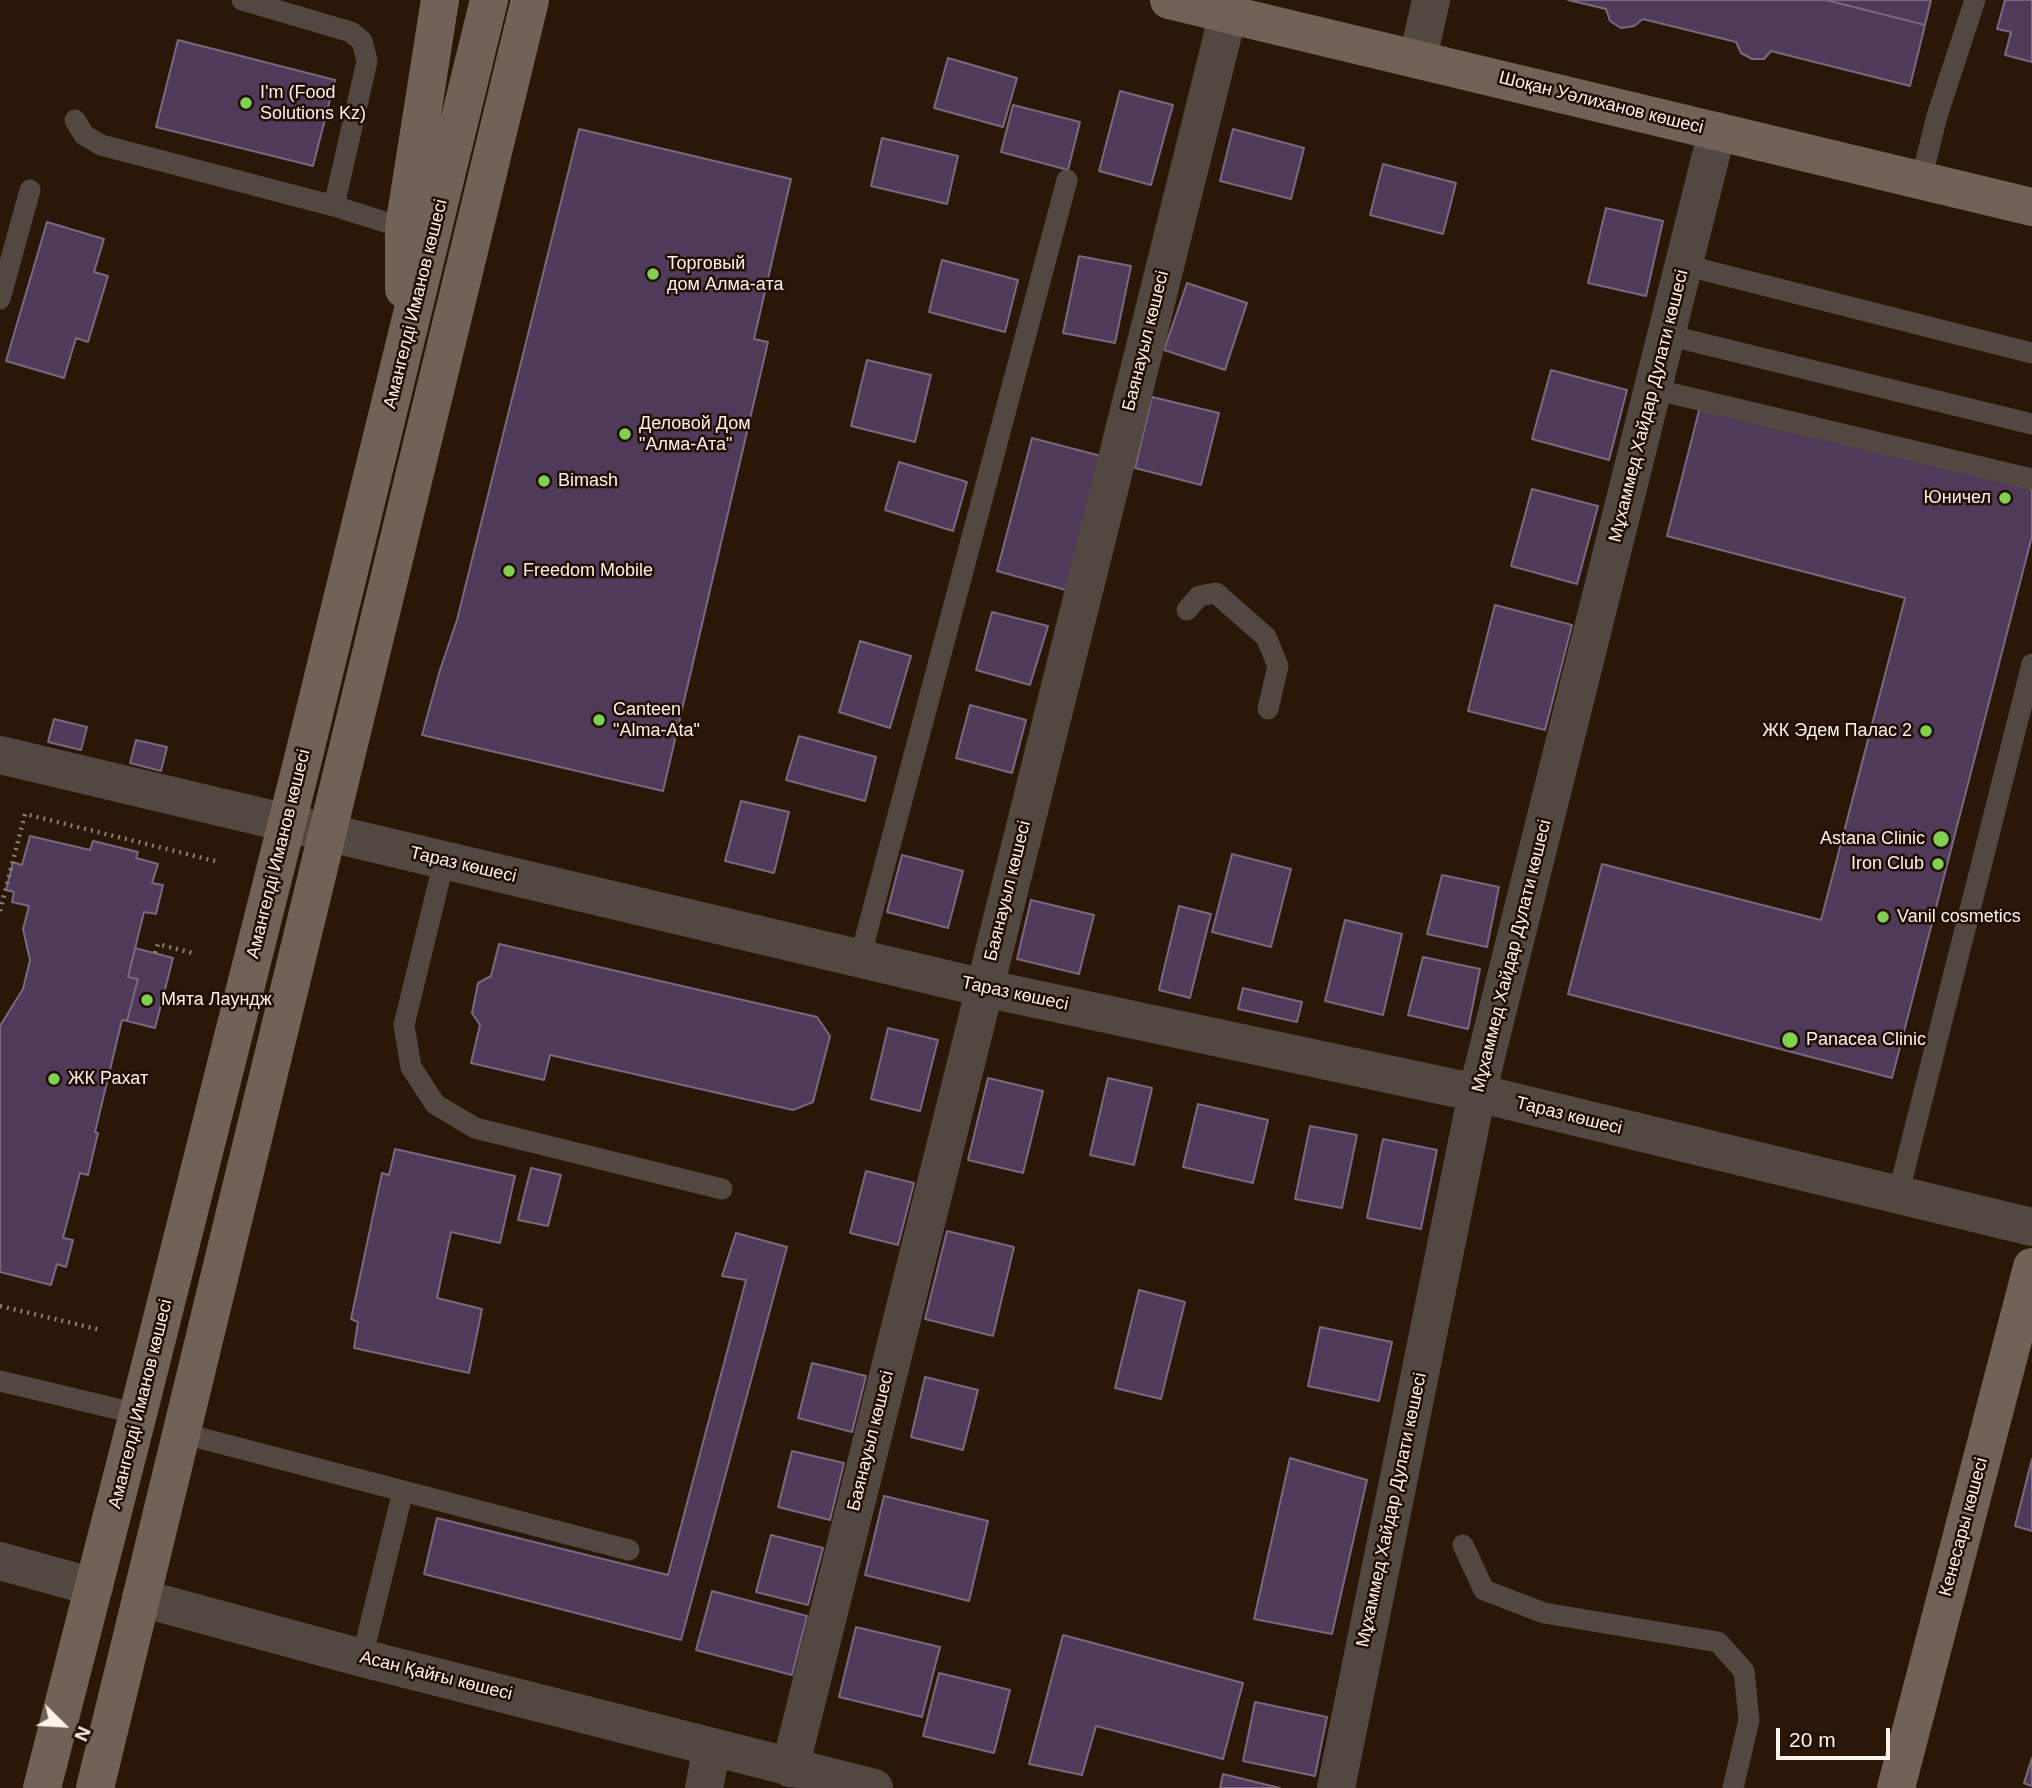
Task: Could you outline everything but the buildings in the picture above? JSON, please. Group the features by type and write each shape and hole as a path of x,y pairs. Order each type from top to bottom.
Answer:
{"main road":[{"path":"405,350 404,228 440,0"},
{"name":"Амангелді Иманов көшесі","path":"41,1788 287,824 489,0"},
{"path":"95,1788 530,0"},
{"name":"Шоқан Уәлиханов көшесі","path":"1170,0 2032,207"},
{"name":"Кенесары көшесі","path":"1896,1788 2032,1267"},
{"name":"Асан Қайғы көшесі","path":"94,1587 141,1598"}],"street":[{"path":"1418,58 1431,0"},
{"name":"Баянауыл көшесі","path":"790,1768 1228,14"},
{"name":"Мұхаммед Хайдар Дулати көшесі","path":"1336,1788 1477,1093 1717,131"},
{"name":"Тараз көшесі","path":"0,755 984,988 1477,1093 2032,1227"},
{"name":"Асан Қайғы көшесі","path":"0,1561 94,1587"},
{"name":"Асан Қайғы көшесі","path":"141,1598 362,1658 874,1788"},
{"path":"704,1788 712,1747"}],"lane":[{"path":"242,0 351,32 362,41 367,61 334,206"},
{"path":"1921,180 1937,116 1975,0"},
{"path":"75,120 84,135 101,145 334,206 404,228"},
{"path":"860,958 1067,180"},
{"path":"0,299 30,190"},
{"path":"1684,265 2032,353"},
{"path":"1667,335 2032,424"},
{"path":"1653,388 2032,479"},
{"path":"1187,610 1199,596 1216,593 1266,637 1278,666 1268,709"},
{"path":"1898,1195 2032,664"},
{"path":"444,861 404,1025 411,1067 435,1104 475,1128 722,1189"},
{"path":"0,1381 138,1415"},
{"path":"181,1433 629,1550"},
{"path":"362,1658 403,1491"},
{"path":"1463,1545 1484,1590 1544,1614 1718,1642 1744,1671 1748,1708 1749,1720 1733,1788"}],"path":[{"path":"0,911 25,814 219,862"},
{"path":"156,953 158,944 196,954"},
{"path":"0,1306 101,1331"}],"place":[{"name":"I'm (Food Solutions Kz)","path":"246,103"},
{"name":"Торговый дом Алма-ата","path":"653,274"},
{"name":"Деловой Дом \"Алма-Ата\"","path":"625,434"},
{"name":"Bimash","path":"544,481"},
{"name":"Юничел","path":"2005,498"},
{"name":"Freedom Mobile","path":"509,571"},
{"name":"Canteen \"Alma-Ata\"","path":"599,720"},
{"name":"ЖК Эдем Палас 2","path":"1926,731"},
{"name":"Astana Clinic","path":"1941,839"},
{"name":"Iron Club","path":"1938,864"},
{"name":"Vanil cosmetics","path":"1883,917"},
{"name":"Мята Лаундж","path":"147,1000"},
{"name":"Panacea Clinic","path":"1790,1040"},
{"name":"ЖК Рахат","path":"54,1079"}]}
